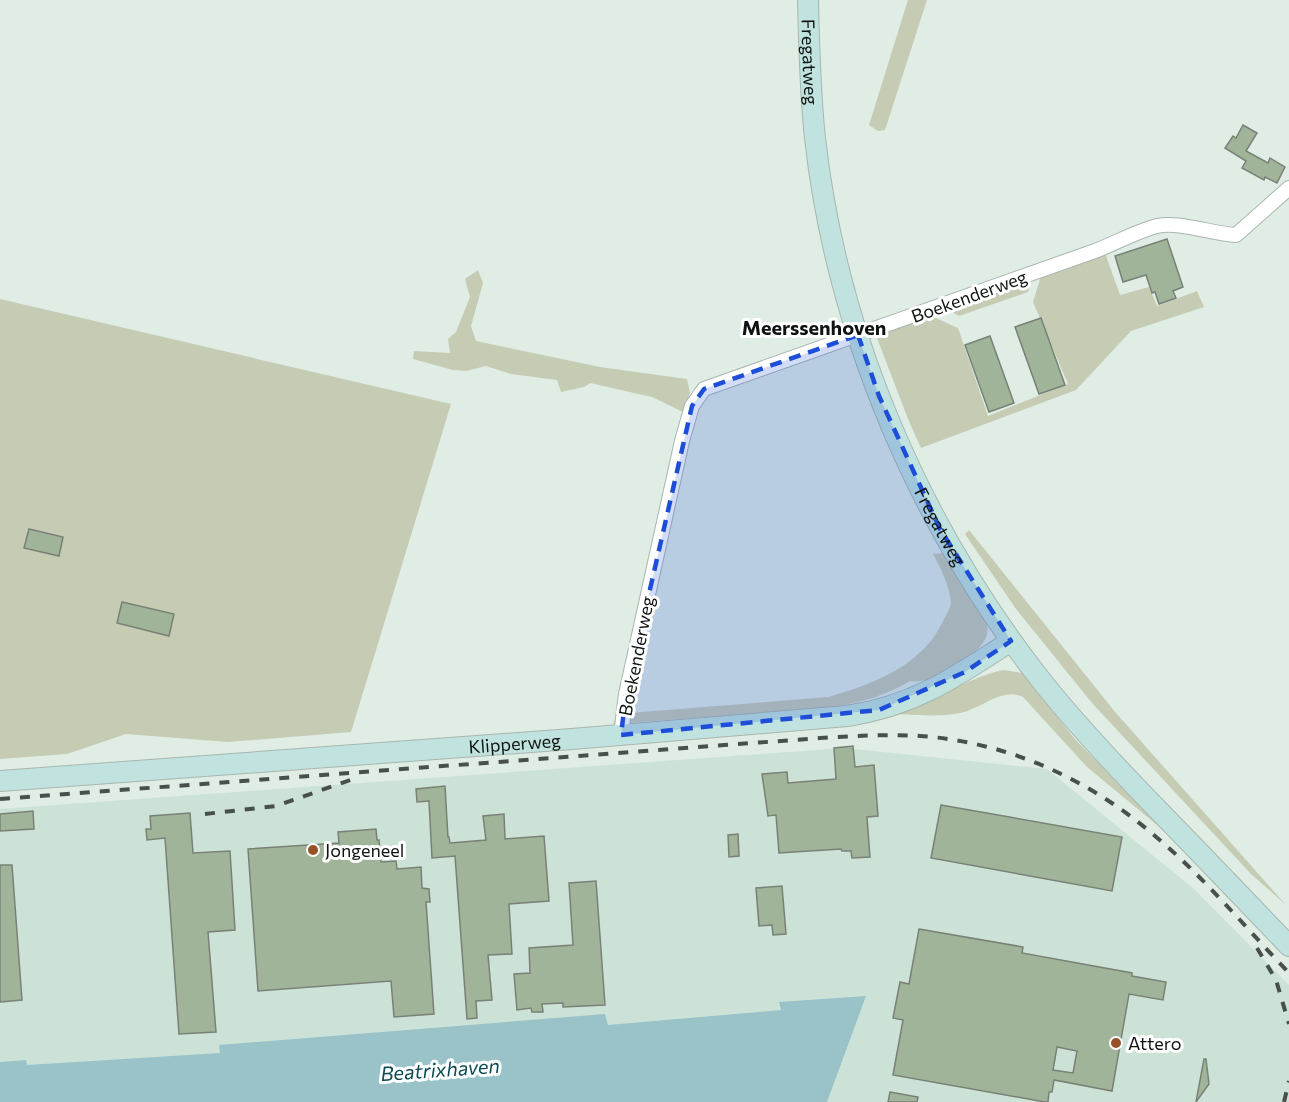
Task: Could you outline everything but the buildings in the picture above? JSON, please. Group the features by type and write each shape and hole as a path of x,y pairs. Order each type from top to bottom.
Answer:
{"street":[{"name":"Fregatweg","path":"808,0 812,106 820,169 836,255 858,335 879,396 940,529 985,603 1046,687 1101,751 1289,946"},
{"name":"Boekenderweg","path":"621,735 626,694 682,441 694,401 704,389 1095,251 1158,226 1236,235 1289,188"},
{"name":"Klipperweg","path":"0,781 815,720 879,711 917,697 965,672 1011,641"}],"highlighted area":[{"path":"858,335 879,396 940,529 1011,641 965,672 879,710 621,735 626,694 692,406 704,389"}],"shaded area":[{"path":"908,0 927,0 885,130 878,131 869,125"},
{"path":"1105,253 1120,295 1149,287 1157,306 1197,291 1204,307 1131,331 1076,390 921,448 877,338 886,332 931,316 958,328 988,416 1068,384 1033,302 1041,276"},
{"path":"478,270 483,283 471,326 476,341 600,367 687,379 690,393 683,412 652,397 590,383 584,387 561,392 557,380 511,374 486,366 466,371 453,370 413,359 414,351 450,353 448,339 456,332 470,297 465,279"},
{"path":"1032,279 1028,292 959,316 946,308"},
{"path":"0,299 451,404 351,732 228,742 126,734 67,754 0,759"},
{"path":"969,530 1116,713 1286,905 1251,874 1092,703 1016,609 965,534"},
{"path":"942,553 985,618 987,627 986,638 979,648 951,669 928,679 910,681 872,698 833,707 613,724 617,714 828,697 880,679 924,649 950,608 948,589 933,554"},
{"path":"1003,670 1022,673 1075,739 1162,829 1087,767 1023,697 1003,695 962,713 894,714"},
{"name":"Beatrixhaven","path":"844,748 1047,769 1194,889 1289,985 1289,1102 0,1102 0,809"}],"water":[{"path":"866,996 827,1102 0,1102 0,1062 26,1060 27,1065 220,1053 219,1045 605,1014 608,1025 781,1010 779,1002"}],"railway":[{"path":"0,799 820,738 895,735 953,740 1016,755 1046,767 1103,797 1155,836 1190,868 1289,973"},
{"path":"205,814 276,806 356,778"},
{"path":"1257,948 1276,980 1289,1024"},
{"path":"1284,1102 1289,1081"}],"place":[{"name":"Jongeneel","path":"313,850"},
{"name":"Attero","path":"1116,1043"}],"district":[{"name":"Meerssenhoven","path":"814,327"}]}
